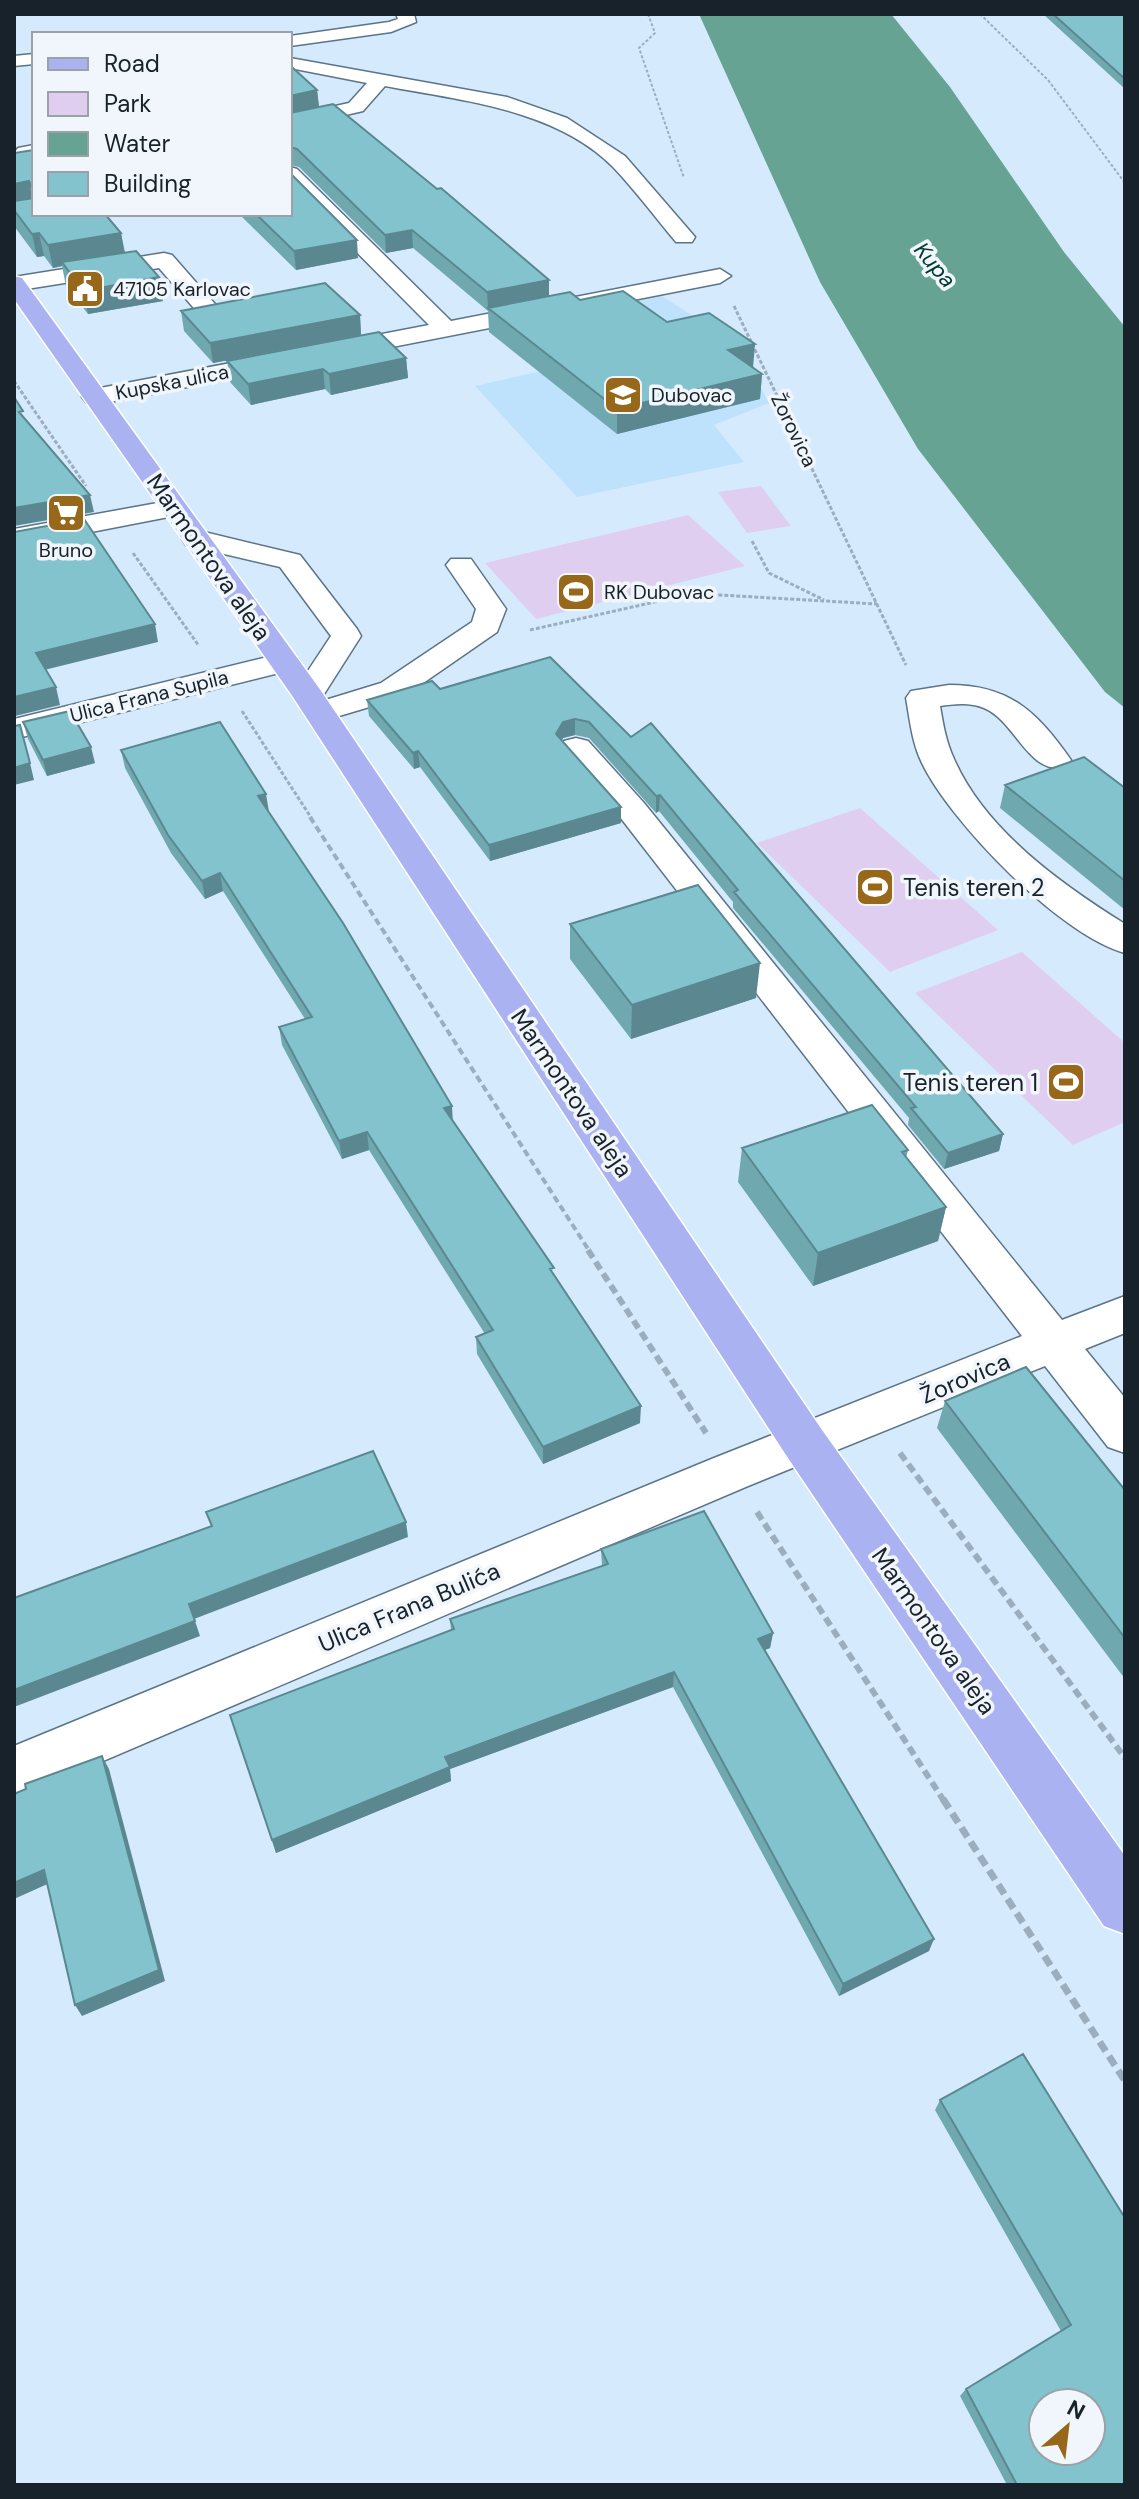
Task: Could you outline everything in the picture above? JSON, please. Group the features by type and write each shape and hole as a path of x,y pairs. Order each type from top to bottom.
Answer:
{"main road":[{"name":"Marmontova aleja","path":"14,284 313,704 805,1444 1125,1905"}],"street":[{"path":"292,41 391,27 407,22 405,14"},
{"path":"292,63 378,82 507,103 560,122 618,160 684,237"},
{"path":"292,122 356,107 378,82"},
{"path":"292,177 301,197 446,329"},
{"path":"14,284 164,260 207,309"},
{"name":"Kupska ulica","path":"95,397 720,276"},
{"path":"14,538 111,522 185,524 290,561 346,636 313,704"},
{"path":"313,704 392,690 486,626 491,609 461,565"},
{"name":"Ulica Frana Supila","path":"14,729 284,662"},
{"path":"1054,760 1007,704 969,692 922,698 938,763 981,829 1101,926 1125,941"},
{"path":"576,748 641,822 1125,1433"},
{"name":"Žorovica","path":"805,1444 1052,1341 1125,1314"},
{"name":"Ulica Frana Bulića","path":"14,1773 731,1472 805,1444"}],"path":[{"path":"648,14 655,33 639,48 691,198 648,194"},
{"path":"980,14 1048,80 1125,183"},
{"name":"Žorovica","path":"720,276 922,698"},
{"path":"14,381 221,678 1125,2081"},
{"path":"752,541 769,573 829,602"},
{"path":"466,639 551,627 677,597 720,595 877,604"},
{"path":"874,1417 1125,1758"}],"shaded area":[{"name":"Dubovac","path":"659,294 738,345 769,403 714,425 744,462 577,497 475,386 560,367 515,322"}],"green space":[{"path":"761,486 791,526 747,533 718,492"},
{"name":"RK Dubovac","path":"688,515 745,566 536,619 485,563"},
{"name":"Tenis teren 2","path":"860,808 998,930 890,972 757,843"},
{"name":"Tenis teren 1","path":"1022,952 1125,1043 1125,1122 1073,1145 915,993"}],"water":[{"name":"Kupa","path":"699,14 891,14 950,87 1064,252 1125,327 1125,708 1105,692 918,449 820,282"}],"building":[{"path":"1053,14 1125,14 1125,79"},
{"path":"292,68 293,68 317,90 292,96"},
{"path":"333,104 437,189 441,188 549,280 487,292 412,230 385,235 292,148 292,113"},
{"path":"32,150 32,189 29,181 14,184 14,153"},
{"path":"292,175 357,240 294,251 258,216 292,216"},
{"path":"32,198 32,216 107,216 121,233 48,245 39,233 32,234 14,210 14,201"},
{"path":"136,251 159,277 83,291 62,262"},
{"path":"325,283 360,315 210,343 181,311"},
{"path":"623,291 667,322 709,313 755,344 728,350 762,374 617,409 488,308 570,292 580,300"},
{"path":"379,332 406,358 329,374 323,369 248,384 227,361"},
{"path":"14,397 23,411 19,412 90,495 14,508"},
{"path":"84,519 155,624 36,653 56,687 14,697 14,532"},
{"path":"550,657 631,737 651,723 1003,1134 948,1153 911,1108 916,1107 734,892 738,890 660,795 656,796 589,722 575,719 563,722 556,734 621,807 489,845 418,751 413,753 367,700 432,681 440,689"},
{"path":"70,711 91,747 43,760 23,722"},
{"path":"220,722 266,794 258,796 343,923 452,1106 444,1108 554,1268 550,1269 641,1406 543,1447 476,1337 493,1330 367,1132 339,1141 279,1027 312,1017 220,873 202,881 168,835 121,750"},
{"path":"20,725 30,763 14,768 14,726"},
{"path":"1084,757 1125,788 1125,881 1005,785"},
{"path":"698,885 760,963 632,1005 570,924"},
{"path":"872,1105 908,1150 902,1152 946,1207 818,1253 742,1148"},
{"path":"1026,1367 1125,1490 1125,1638 945,1401"},
{"path":"373,1451 406,1522 189,1604 195,1621 14,1690 14,1598 212,1526 206,1512"},
{"path":"704,1511 773,1633 758,1639 934,1939 843,1984 674,1672 445,1757 450,1767 272,1840 230,1715 454,1629 450,1619 608,1564 601,1549"},
{"path":"102,1756 159,1970 75,2005 44,1870 14,1883 14,1794 26,1789 25,1784"},
{"path":"1023,2054 1125,2218 1125,2485 1017,2485 966,2389 1071,2325 940,2100"}],"place":[{"name":"47105 Karlovac","path":"85,289"},
{"name":"Dubovac","path":"623,395"},
{"name":"Bruno","path":"66,513"},
{"name":"RK Dubovac","path":"576,592"},
{"name":"Tenis teren 2","path":"875,887"},
{"name":"Tenis teren 1","path":"1066,1082"}]}
